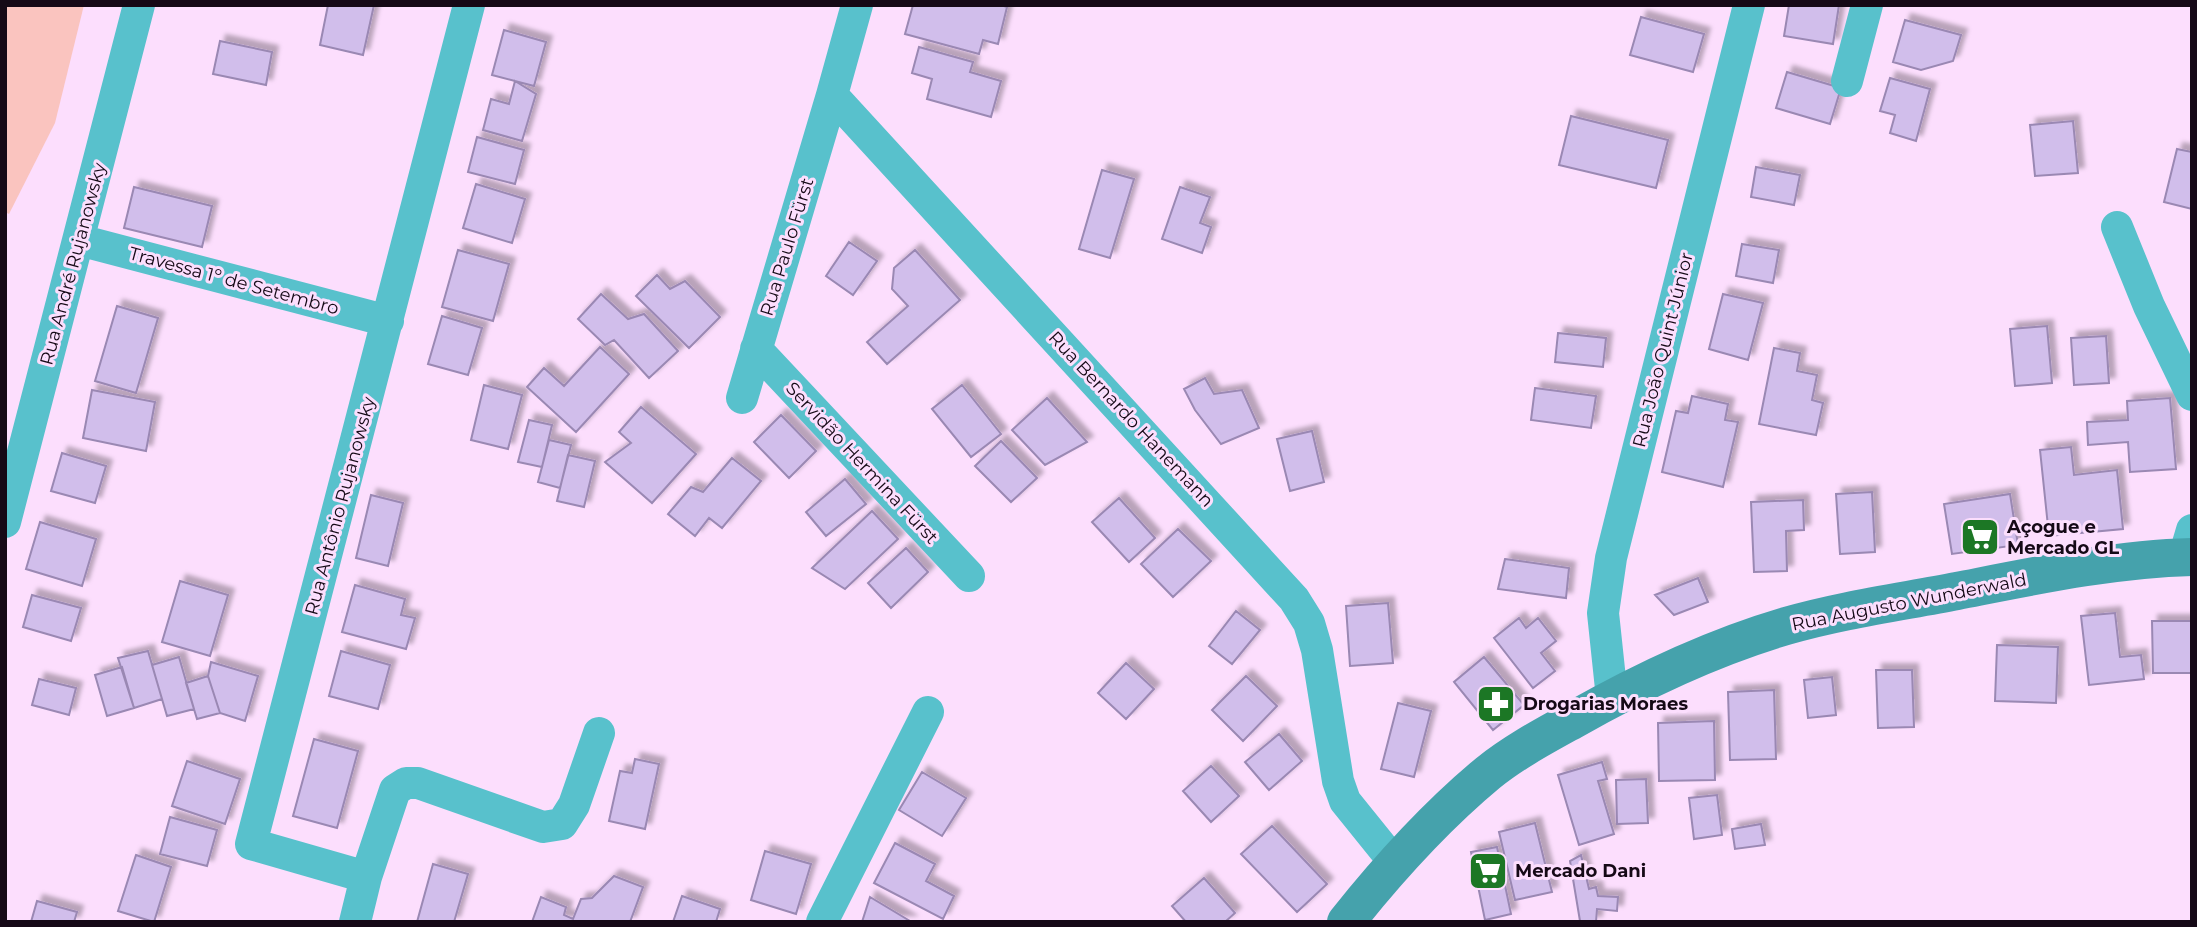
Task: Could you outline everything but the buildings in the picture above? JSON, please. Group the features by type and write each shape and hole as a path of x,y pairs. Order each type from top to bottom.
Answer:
{"main road":[{"name":"Rua Augusto Wunderwald","path":"1346,922 1395,863 1490,772 1540,738 1612,698 1674,668 1797,623 2189,548"}],"street":[{"name":"Rua André Rujanowsky","path":"5,522 139,5"},
{"name":"Rua Antônio Rujanowsky","path":"366,877 251,844 469,5"},
{"path":"832,95 857,5"},
{"name":"Rua João Quint Júnior","path":"1612,698 1602,613 1611,558 1749,5"},
{"path":"1847,81 1867,5"},
{"name":"Rua Paulo Fürst","path":"741,398 832,95"},
{"name":"Rua Bernardo Hanemann","path":"832,95 1294,599 1309,622 1317,650 1338,781 1345,801 1395,863"},
{"path":"2117,227 2139,285 2192,396"},
{"name":"Travessa 1º de Setembro","path":"79,240 388,321"},
{"name":"Servidão Hermina Fürst","path":"756,349 969,576"},
{"path":"822,922 928,712"},
{"path":"355,922 366,877 395,790 406,783 418,783 543,827 562,824 574,805 599,733"}],"shaded area":[{"path":"5,5 84,5 55,123 9,214 5,212"}],"place":[{"name":"Açogue e Mercado GL","path":"1980,537"},
{"name":"Drogarias Moraes","path":"1496,704"},
{"name":"Mercado Dani","path":"1488,871"}]}
